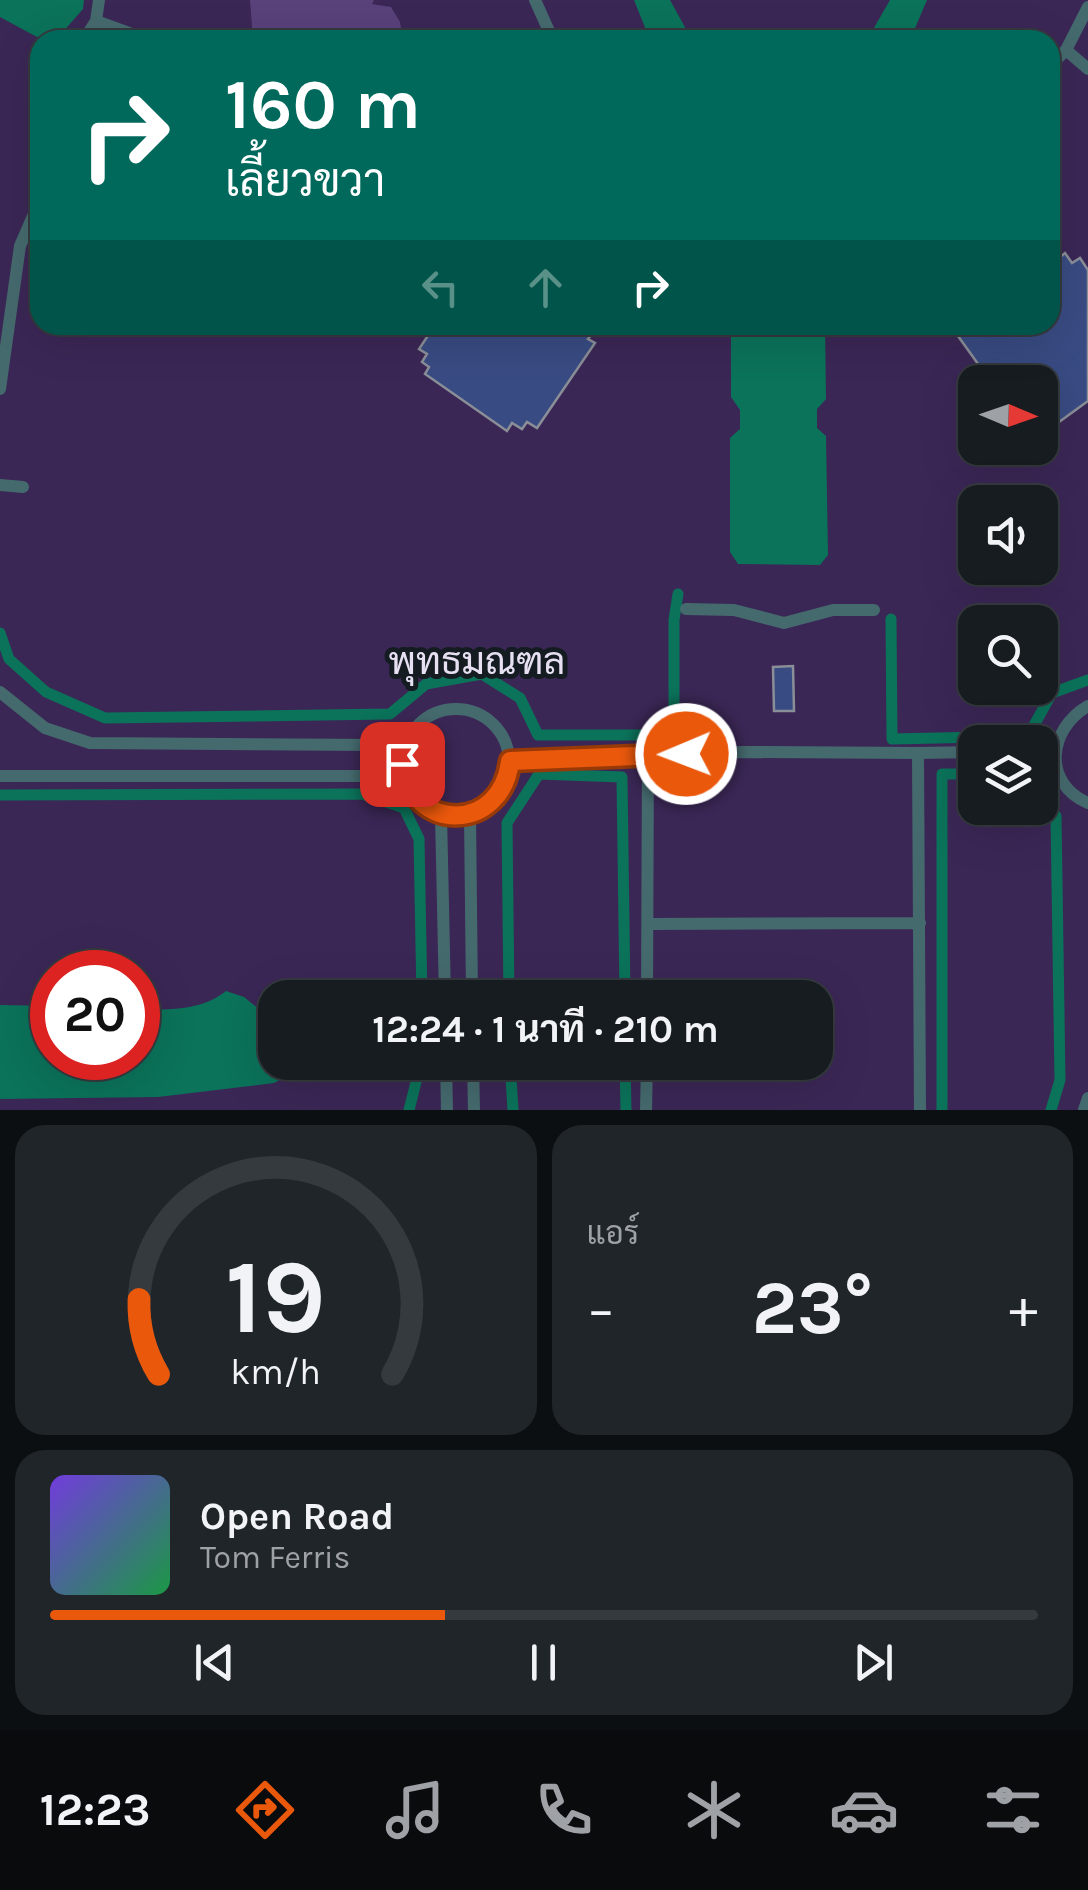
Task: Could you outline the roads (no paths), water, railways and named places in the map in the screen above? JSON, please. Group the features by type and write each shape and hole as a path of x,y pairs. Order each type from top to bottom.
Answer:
{"street":[{"path":"90,30 99,0"},
{"path":"535,0 548,30"},
{"path":"1060,56 1088,8"},
{"path":"96,21 121,30"},
{"path":"1066,50 1088,69"},
{"path":"0,388 20,246 30,223"},
{"path":"0,485 23,487"},
{"path":"686,609 734,610 784,622 833,610 874,610"},
{"path":"0,692 45,728 68,738 114,746 378,746 408,738"},
{"path":"1058,734 1064,724 1088,706"},
{"path":"0,776 367,776 387,778 410,789 428,808 441,814 470,814 499,794 510,761 500,731 476,712 460,708 429,715 408,738 402,764 410,789"},
{"path":"510,761 648,754 958,752"},
{"path":"918,753 920,1110"},
{"path":"647,980 648,754"},
{"path":"1058,775 1088,803"},
{"path":"441,814 445,980"},
{"path":"470,814 472,980"},
{"path":"648,924 920,923"},
{"path":"444,1110 447,1080"},
{"path":"474,1080 477,1110"},
{"path":"646,1110 647,1080"},
{"path":"1084,1110 1088,1098"}],"waterway":[{"path":"0,633 9,659 46,692 105,718 390,714 426,684 482,674 520,698 538,735 674,735 674,620 678,594"},
{"path":"891,619 892,739 1028,736 1052,693 1088,680"},
{"path":"509,980 507,823 539,774 622,777 625,980"},
{"path":"942,1110 942,774 958,774"},
{"path":"0,795 362,794 404,808 419,839 422,980"},
{"path":"1051,1110 1060,1080 1056,825"},
{"path":"409,1110 416,1080"},
{"path":"511,1080 513,1110"},
{"path":"625,1080 626,1110"}],"park label":[{"name":"พุทธมณฑล","path":"477,661"}]}
